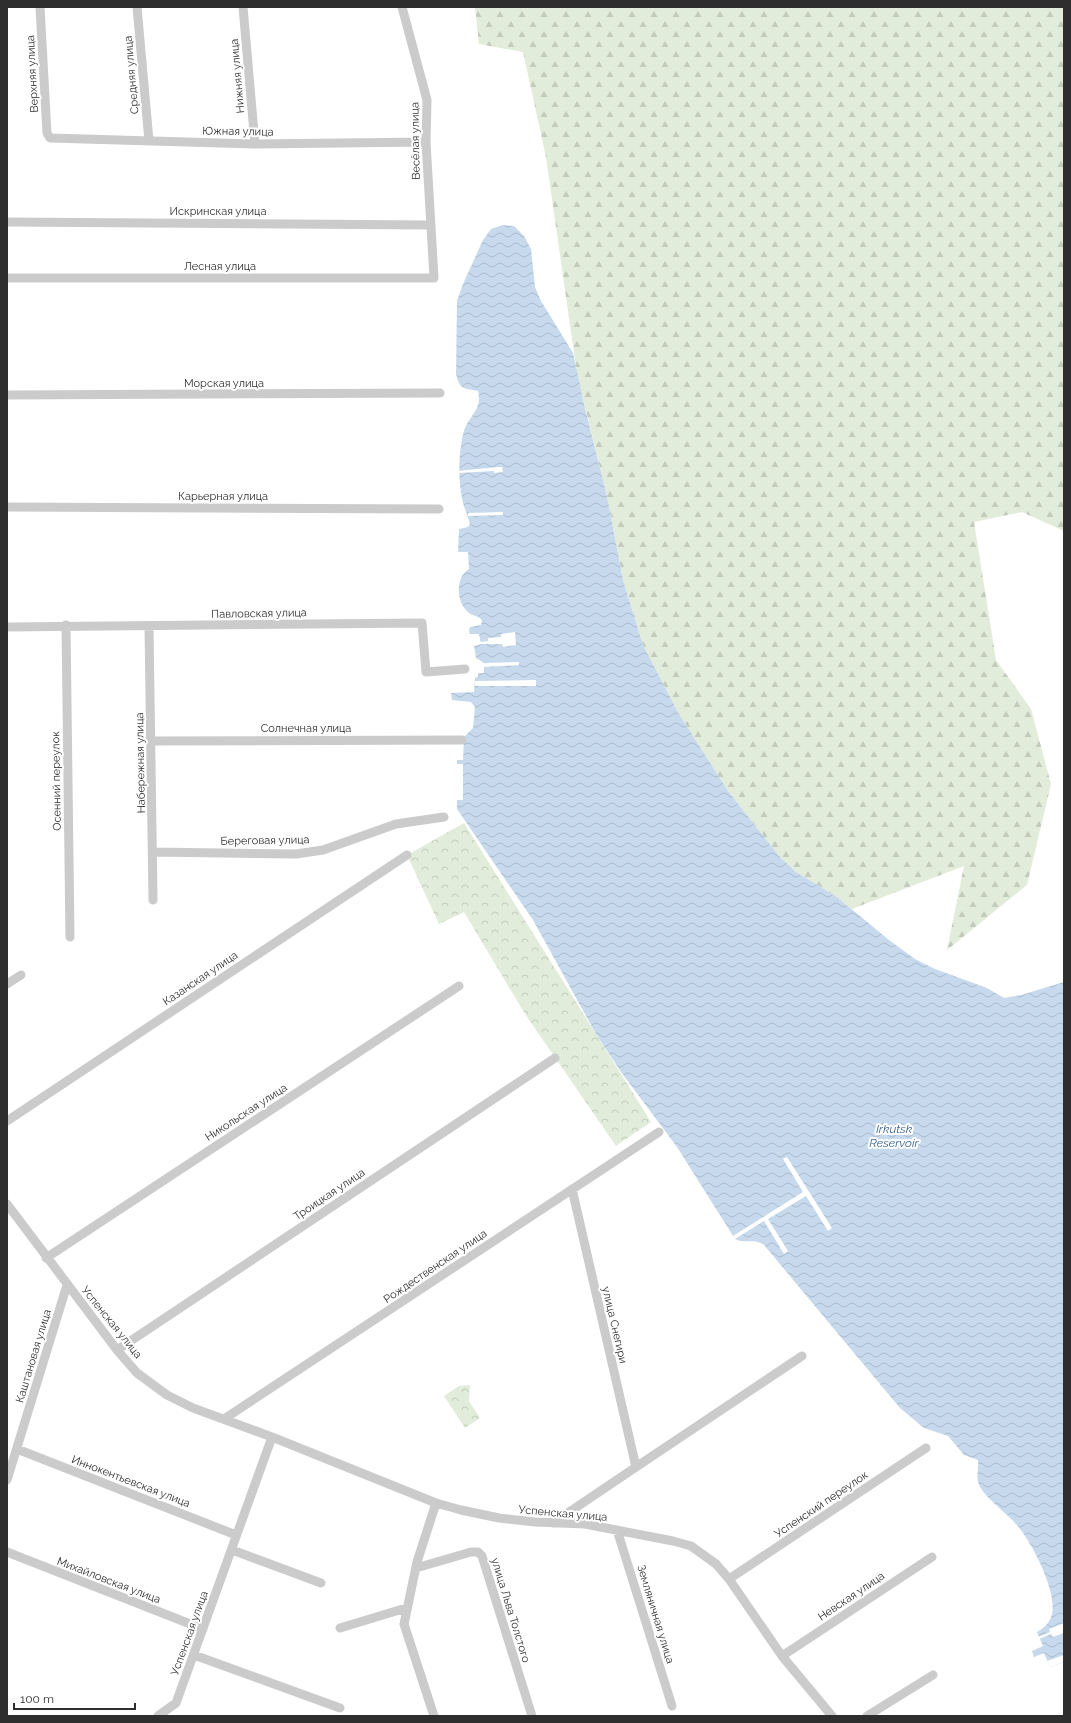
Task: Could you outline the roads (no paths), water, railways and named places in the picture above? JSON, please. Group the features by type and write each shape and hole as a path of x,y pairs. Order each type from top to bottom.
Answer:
{"street":[{"name":"Верхняя улица","path":"40,7 47,133 50,138"},
{"name":"Средняя улица","path":"137,7 149,141"},
{"name":"Нижняя улица","path":"243,7 255,144"},
{"name":"Весёлая улица","path":"402,7 427,100 426,142 434,278"},
{"name":"Южная улица","path":"50,138 255,144 426,142"},
{"name":"Искринская улица","path":"7,222 430,225"},
{"name":"Лесная улица","path":"7,278 434,278"},
{"name":"Морская улица","path":"7,395 440,394"},
{"name":"Карьерная улица","path":"7,507 439,509"},
{"name":"Павловская улица","path":"7,627 149,627 422,623 426,672 465,669"},
{"name":"Осенний переулок","path":"66,626 70,937"},
{"name":"Набережная улица","path":"149,627 154,852 153,900"},
{"name":"Солнечная улица","path":"151,741 462,740"},
{"name":"Береговая улица","path":"154,852 296,854 323,850 396,824 444,817"},
{"name":"Казанская улица","path":"7,1121 407,855"},
{"path":"7,984 20,975"},
{"name":"Никольская улица","path":"46,1258 459,986"},
{"name":"Троицкая улица","path":"117,1350 555,1058"},
{"name":"Рождественская улица","path":"224,1419 659,1132"},
{"name":"улица Снегири","path":"572,1189 636,1467"},
{"name":"Успенская улица","path":"7,1204 46,1258 117,1350 138,1373 167,1395 193,1408 272,1437 436,1502 461,1510 499,1518 553,1523 585,1524 691,1546 716,1564 729,1580 782,1656 832,1716"},
{"name":"Каштановая улица","path":"7,1480 67,1285"},
{"path":"553,1523 802,1356"},
{"name":"Успенская улица","path":"158,1716 176,1703 272,1437"},
{"name":"Успенский переулок","path":"729,1580 926,1448"},
{"name":"Иннокентьевская улица","path":"17,1449 236,1535"},
{"path":"434,1716 404,1624 406,1608 416,1568 436,1502"},
{"name":"Земляничная улица","path":"617,1530 672,1706"},
{"path":"232,1550 321,1583"},
{"name":"Михайловская улица","path":"7,1552 203,1629"},
{"name":"улица Льва Толстого","path":"416,1568 472,1552 478,1552 482,1556 532,1716"},
{"name":"Невская улица","path":"782,1656 932,1557"},
{"path":"340,1628 406,1608"},
{"path":"194,1655 340,1708"},
{"path":"867,1716 933,1675"}],"water":[{"name":"Irkutsk Reservoir","path":"503,225 514,226 524,236 531,249 535,287 541,301 573,353 607,496 623,580 643,645 679,714 728,791 780,857 796,872 837,897 889,940 915,959 935,969 987,988 1004,998 1021,995 1064,982 1064,1662 1050,1667 1044,1653 1034,1657 1032,1651 1043,1646 1037,1632 1046,1625 1052,1614 1053,1605 1048,1582 1038,1558 1026,1537 1011,1518 984,1493 980,1487 977,1477 978,1460 964,1455 948,1436 924,1428 900,1408 764,1245 757,1242 735,1239 677,1147 621,1072 596,1034 533,920 457,809 457,800 463,800 463,764 457,764 457,760 463,760 464,737 473,728 475,707 471,702 452,700 451,693 474,692 475,678 478,677 478,673 484,673 484,663 476,658 474,646 481,644 479,634 470,634 469,630 470,627 481,625 482,620 464,608 459,596 459,583 464,573 469,569 468,552 458,552 459,529 468,527 470,524 463,503 460,486 460,452 465,428 477,409 479,398 478,391 466,389 461,386 456,374 457,301 483,240 491,229"}]}
